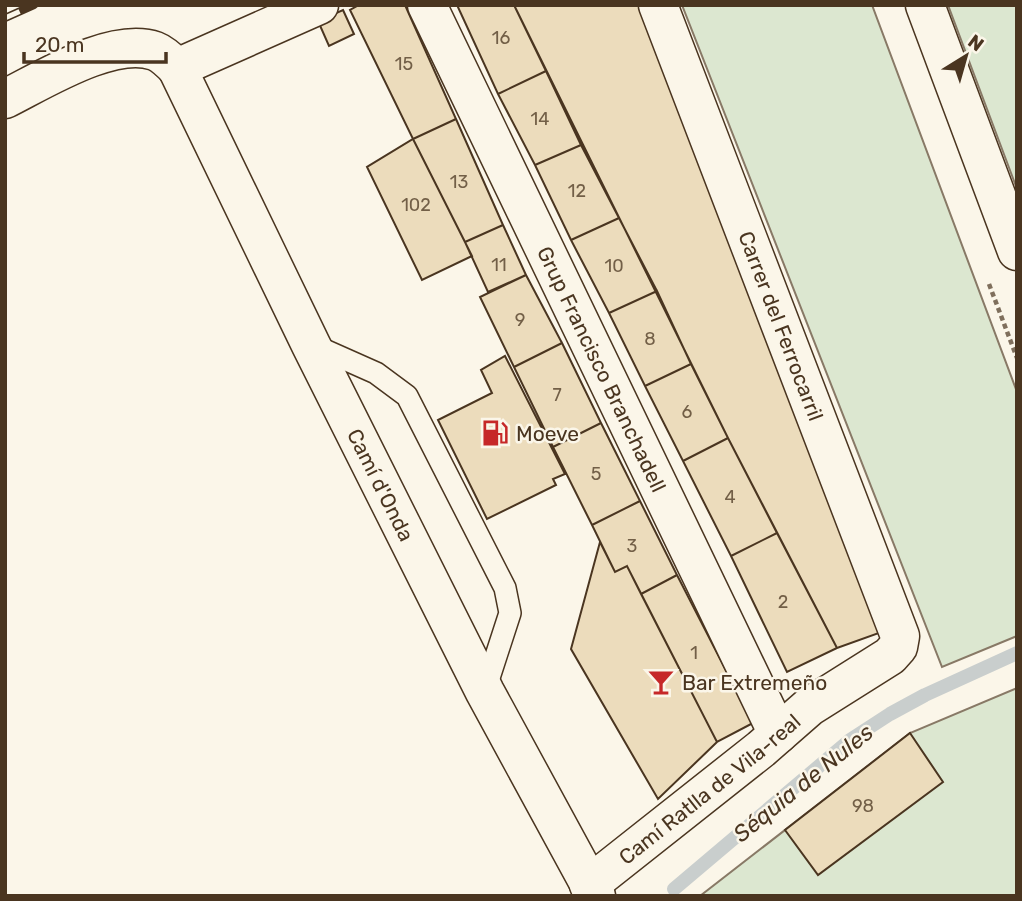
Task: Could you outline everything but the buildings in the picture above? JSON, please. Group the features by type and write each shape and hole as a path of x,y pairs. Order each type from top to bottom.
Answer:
{"street":[{"path":"5,99 105,52 132,47 156,52 177,68 319,5"},
{"name":"Grup Francisco Branchadell","path":"427,5 778,734"},
{"name":"Carrer del Ferrocarril","path":"658,5 889,603 900,636 898,647"},
{"path":"925,5 1017,251"},
{"name":"Camí d'Onda","path":"177,68 311,345 485,691 592,891"},
{"name":"Camí Ratlla de Vila-real","path":"592,891 809,707 890,656 898,647"}],"lane":[{"path":"311,345 376,373 407,396 505,588 510,613 485,691"}],"green space":[{"path":"682,5 872,5 1017,392 1017,636 942,667"},
{"path":"948,5 1017,5 1017,189"},
{"path":"1017,688 1017,896 700,896 910,733"}],"waterway":[{"name":"Séquia de Nules","path":"674,889 850,740 925,695 1017,653"}],"railway":[{"path":"5,18 34,5"}],"place":[{"name":"Moeve","path":"495,433"},
{"name":"Bar Extremeño","path":"661,682"}]}
